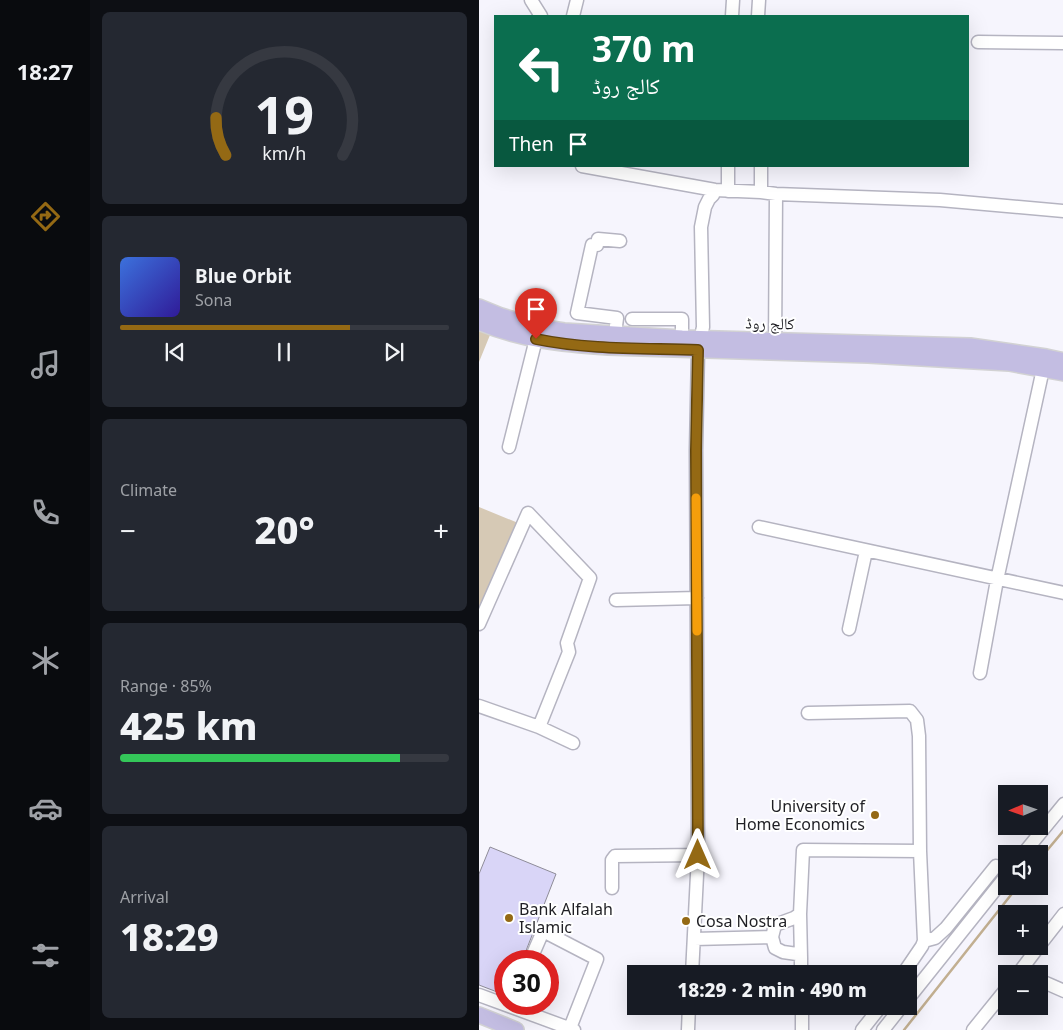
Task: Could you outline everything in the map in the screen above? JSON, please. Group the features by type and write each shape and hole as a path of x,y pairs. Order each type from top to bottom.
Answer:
{"main road":[{"name":"کالج روڈ","path":"479,307 538,327 564,331 682,338 699,345"},
{"name":"کالج روڈ","path":"479,322 507,333 561,344 609,347 699,345 775,347 970,346 1063,361"},
{"name":"کالج روڈ","path":"775,347 1009,363 1063,373"},
{"path":"479,1015 516,1030"}],"street":[{"path":"531,0 540,15"},
{"path":"573,15 577,0"},
{"path":"732,15 733,0"},
{"path":"758,15 759,0"},
{"path":"978,42 1063,43"},
{"path":"588,167 715,190 940,200 1063,211"},
{"path":"728,167 731,191"},
{"path":"755,191 761,167"},
{"path":"693,965 698,855 697,598 699,345 703,327 701,227 705,207 715,190"},
{"path":"775,347 776,194"},
{"path":"615,334 617,318 577,313 592,244 597,245 598,239 620,241"},
{"path":"632,319 682,319 682,338"},
{"path":"509,447 536,339"},
{"path":"980,673 997,580 1043,369"},
{"path":"479,624 528,513 590,578 567,643 569,652 539,727"},
{"path":"759,527 1063,593"},
{"path":"849,629 866,551"},
{"path":"616,600 697,598"},
{"path":"479,706 539,727 573,743"},
{"path":"808,713 910,711 917,720 924,941 923,946 909,965"},
{"path":"1030,845 1063,804"},
{"path":"801,965 800,914 803,850 920,851"},
{"path":"612,888 612,860 615,856 698,855"},
{"path":"924,941 935,938 946,928 996,866"},
{"path":"917,988 998,886"},
{"path":"800,914 775,925 772,937 775,948 783,952 797,954 801,958"},
{"path":"1048,934 1063,914"},
{"path":"535,950 543,931 597,959 572,1029 536,1015"},
{"path":"694,939 772,937"},
{"path":"1048,984 1063,990"},
{"path":"479,995 494,1000"},
{"path":"973,1030 998,999"},
{"path":"688,1030 689,1015"},
{"path":"801,1015 802,1030"},
{"path":"862,1030 874,1015"},
{"path":"883,1030 895,1015"}],"shaded area":[{"path":"479,330 490,335 479,362"},
{"path":"479,507 523,525 479,620"}],"building":[{"name":"Bank Alfalah Islamic","path":"490,847 556,874 526,950 494,950 494,991 479,985 479,874"}],"waterway":[{"path":"1048,849 1064,830"},
{"path":"904,1030 1011,895"}],"slow traffic":[{"path":"696,498 697,631"}],"place":[{"name":"University of Home Economics","path":"875,815"},
{"name":"Bank Alfalah Islamic","path":"509,918"},
{"name":"Cosa Nostra","path":"686,921"}],"route":[{"path":"536,339 561,344 698,350 696,468 698,855"}]}
